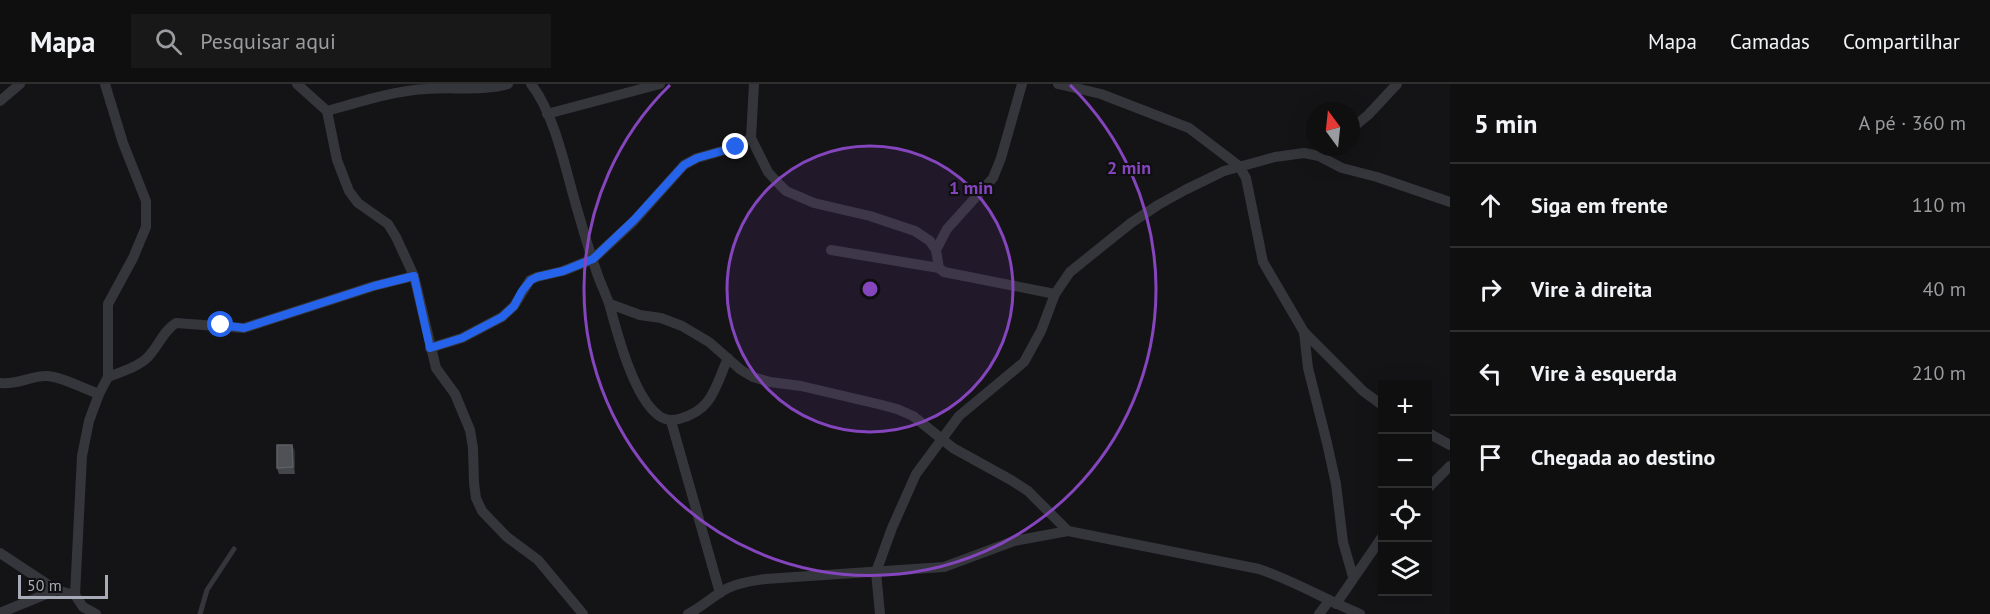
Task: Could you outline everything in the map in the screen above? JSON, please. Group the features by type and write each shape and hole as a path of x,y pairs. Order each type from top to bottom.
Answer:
{"street":[{"path":"0,101 20,84"},
{"path":"75,596 82,456 89,421 108,377 108,304 133,258 146,226 146,201 123,143 105,84"},
{"path":"297,84 327,111 337,160 349,191 358,203 388,224 414,276 436,368 455,394 470,430 476,498 482,511 507,537 538,560 583,614"},
{"path":"327,111 393,94 424,89 494,87 508,84"},
{"path":"531,84 541,96 624,354 637,385 650,407 658,416 671,421 700,410 710,399 728,358"},
{"path":"547,114 660,84"},
{"path":"754,84 752,138 768,172 786,191 814,203 870,216 915,231 930,241 936,250 939,268"},
{"path":"936,250 947,229 993,178 1022,84"},
{"path":"1058,84 1101,94 1189,128 1239,166 1246,178 1263,262 1304,332 1363,391 1378,402"},
{"path":"1360,122 1397,84"},
{"path":"430,348 462,338 502,317 514,306 531,280 593,259 634,220 684,165 697,158 736,147 752,138"},
{"path":"880,614 876,572 892,528 916,474 959,416 1024,362 1041,331 1054,294 1078,263 1131,223 1185,190 1239,166 1291,154 1306,153"},
{"path":"1319,156 1342,168 1377,177 1450,202"},
{"path":"831,250 939,268 944,272 1054,294"},
{"path":"108,377 127,370 147,358 170,327 176,323 244,328 374,286 414,276"},
{"path":"609,304 682,326 710,342 753,377 897,409 913,416 964,455 1028,491 1068,531"},
{"path":"1304,332 1308,368 1328,443 1342,542 1353,578"},
{"path":"0,382 20,383 37,377 53,376 99,394"},
{"path":"671,421 720,593"},
{"path":"1430,434 1450,445"},
{"path":"1432,484 1450,466"},
{"path":"693,613 720,593 741,583 765,579 944,567 1014,541 1068,531 1259,569 1288,579 1360,614"},
{"path":"1319,614 1353,578 1379,542"},
{"path":"0,553 56,590 75,596 83,607 96,614"},
{"path":"0,613 56,590"}],"lane":[{"path":"200,614 207,590 234,549"}],"building":[{"path":"277,445 292,445 293,467 277,468"}],"route":[{"path":"221,325 244,328 374,286 414,276 430,348 462,338 502,317 514,306 531,280 593,259 634,220 684,165 714,152 736,147"}]}
